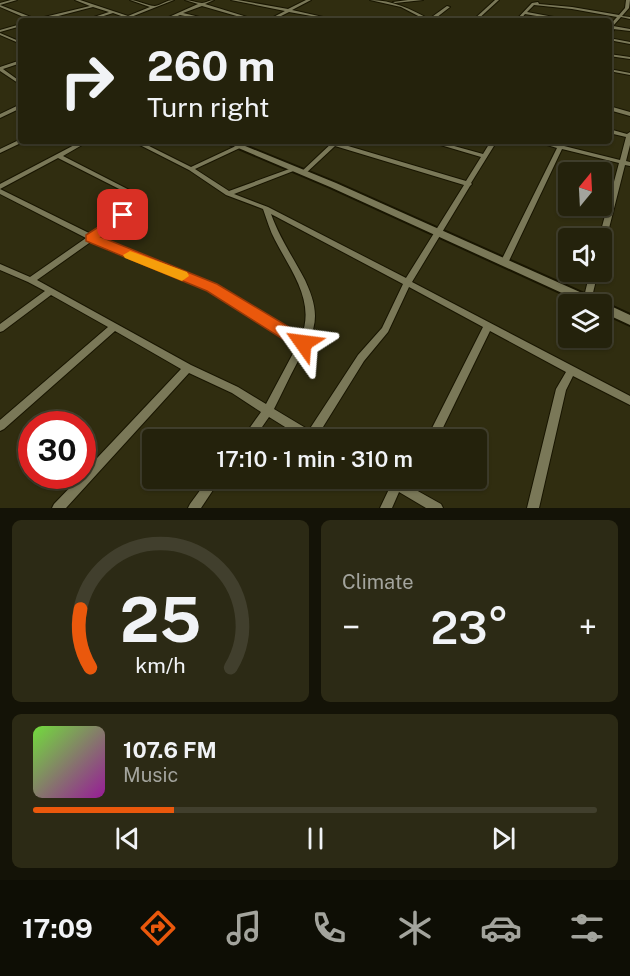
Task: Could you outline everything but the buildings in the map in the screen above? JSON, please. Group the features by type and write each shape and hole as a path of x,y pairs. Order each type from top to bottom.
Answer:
{"street":[{"path":"0,5 15,0"},
{"path":"77,0 129,18"},
{"path":"132,0 153,7"},
{"path":"126,17 172,0"},
{"path":"187,0 248,18"},
{"path":"169,18 212,0"},
{"path":"233,0 321,17 319,18"},
{"path":"274,18 307,0"},
{"path":"372,0 402,6 424,18"},
{"path":"388,3 421,0"},
{"path":"477,18 497,0"},
{"path":"520,18 533,4 563,0"},
{"path":"612,24 627,8 628,0"},
{"path":"533,4 630,18"},
{"path":"0,5 29,18"},
{"path":"47,18 93,5"},
{"path":"434,18 448,7"},
{"path":"94,18 113,12"},
{"path":"524,13 555,18"},
{"path":"179,14 199,18"},
{"path":"0,32 18,26"},
{"path":"612,27 630,30"},
{"path":"0,32 18,41"},
{"path":"612,40 630,43"},
{"path":"612,55 630,58"},
{"path":"0,69 18,62"},
{"path":"0,69 18,82"},
{"path":"612,71 630,74"},
{"path":"0,116 18,107"},
{"path":"612,109 630,114"},
{"path":"606,228 626,163 630,135 612,132"},
{"path":"0,151 18,142"},
{"path":"0,186 80,144"},
{"path":"141,144 191,169 228,194 266,208 408,281 630,401"},
{"path":"234,144 438,232 572,294"},
{"path":"228,194 298,171 333,144"},
{"path":"342,144 469,184"},
{"path":"441,144 485,156"},
{"path":"319,429 361,358 385,330 408,281 492,144"},
{"path":"548,144 626,163"},
{"path":"191,169 240,146"},
{"path":"504,263 560,147"},
{"path":"32,280 139,204 140,197 105,177 58,156"},
{"path":"0,191 91,238 212,288 303,343"},
{"path":"254,429 267,412 311,329 312,311 293,263 279,242 266,208"},
{"path":"0,267 32,280 188,368 235,390 298,429"},
{"path":"0,329 51,291"},
{"path":"612,312 630,320"},
{"path":"436,429 488,325"},
{"path":"0,426 114,327"},
{"path":"58,508 188,368"},
{"path":"533,508 561,389 571,371"},
{"path":"194,508 208,489"},
{"path":"386,508 395,489"},
{"path":"404,489 436,508"}],"slow traffic":[{"path":"130,255 182,276"}],"route":[{"path":"123,215 91,238 212,288 303,343"}]}
